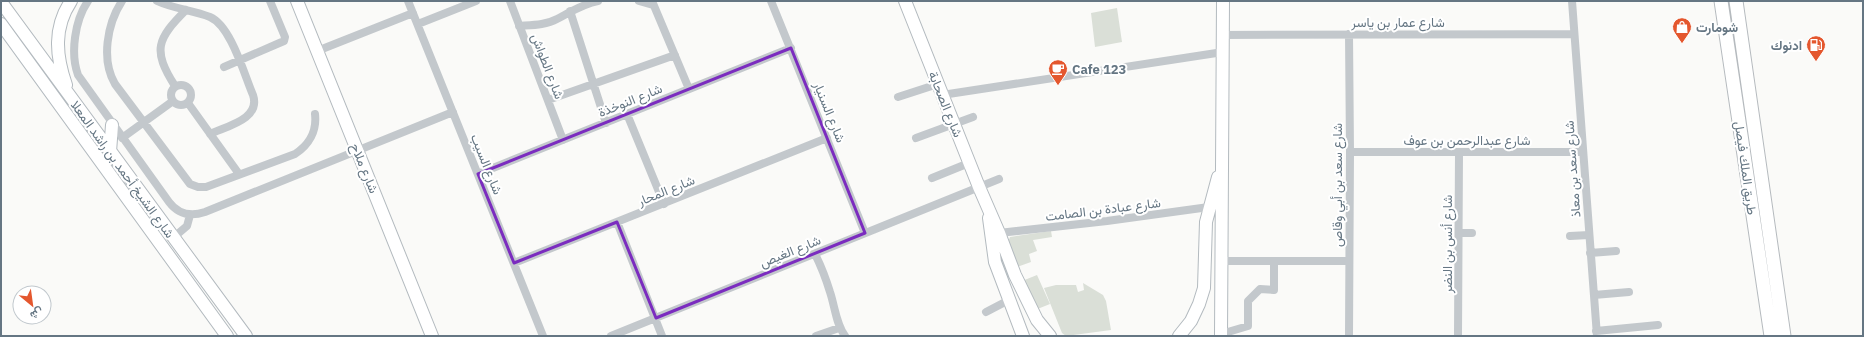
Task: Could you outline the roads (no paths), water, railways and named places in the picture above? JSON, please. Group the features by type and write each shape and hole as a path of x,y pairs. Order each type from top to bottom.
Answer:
{"main road":[{"name":"طريق الملك فيصل","path":"1721,1 1771,336"},
{"name":"طريق الملك فيصل","path":"1736,1 1784,336"}],"street":[{"path":"71,1 61,22 57,43 60,66 71,98"},
{"path":"88,1 78,23 75,64 81,81 172,206 180,212 190,215 205,212 453,112"},
{"path":"122,1 111,26 107,55 108,67 115,84 188,182 194,186 206,187 295,154 303,148 310,139 314,130 315,114"},
{"path":"157,1 210,17 222,25 227,32 239,60 254,98 254,108 245,118 210,134"},
{"path":"224,67 285,40 270,1"},
{"name":"شارع ملاح","path":"297,1 432,336"},
{"name":"شارع السيب","path":"408,1 543,336"},
{"path":"418,24 476,1"},
{"name":"شارع الطواش","path":"510,1 563,140"},
{"path":"519,26 543,24 556,20 584,4 598,1"},
{"path":"639,1 653,3 689,89"},
{"name":"شارع السنيار","path":"772,1 865,233"},
{"name":"شارع الصحابة","path":"905,1 1015,275 1036,320 1050,336"},
{"path":"1223,1 1221,335 1248,326 1248,301 1260,289 1274,290 1274,262"},
{"name":"شارع سعد بن معاذ","path":"1572,1 1596,334"},
{"name":"شارع الشيخ أحمد بن راشد المعلا","path":"1,2 246,336"},
{"path":"175,86 162,64 161,45 169,27 186,10"},
{"path":"570,11 595,84 606,123"},
{"path":"317,51 413,13"},
{"name":"شارع الشيخ أحمد بن راشد المعلا","path":"1,24 227,336"},
{"name":"شارع سعد بن أبي وقاص","path":"1349,34 1349,336"},
{"name":"شارع عمار بن ياسر","path":"1223,35 1574,34"},
{"name":"شارع النوخذة","path":"478,174 791,48"},
{"path":"898,97 1223,52"},
{"path":"548,100 675,55"},
{"path":"183,84 189,88 191,96 188,103 180,105 173,101 171,93 175,86 183,84"},
{"path":"122,138 173,101"},
{"path":"188,103 240,174"},
{"path":"628,114 664,204"},
{"path":"916,138 973,117"},
{"path":"110,152 112,125"},
{"name":"شارع المحار","path":"514,263 827,138"},
{"path":"1179,336 1191,321 1199,304 1204,288 1206,222 1218,177 1222,152"},
{"name":"شارع عبدالرحمن بن عوف","path":"1350,152 1583,152"},
{"name":"شارع أنس بن النضر","path":"1458,336 1459,153"},
{"path":"932,178 969,163"},
{"name":"شارع الغيص","path":"611,336 999,179"},
{"path":"1209,207 1216,201 1222,208"},
{"path":"988,207 994,262 1023,336"},
{"name":"شارع عبادة بن الصامت","path":"999,233 1107,221 1209,207"},
{"path":"174,237 187,226 190,215"},
{"path":"618,222 662,336"},
{"path":"1459,233 1472,233"},
{"path":"1570,236 1589,236"},
{"path":"1590,253 1616,251"},
{"path":"815,254 834,304 839,328 846,336"},
{"path":"1222,261 1349,262"},
{"path":"189,283 210,301 236,336"},
{"path":"1594,295 1629,292"},
{"path":"986,312 1009,300"},
{"path":"1596,334 1658,325"},
{"path":"816,336 839,328"}],"place":[{"name":"شومارت","path":"1682,44"},
{"name":"ادنوك","path":"1816,62"},
{"name":"Cafe 123","path":"1058,86"}]}
